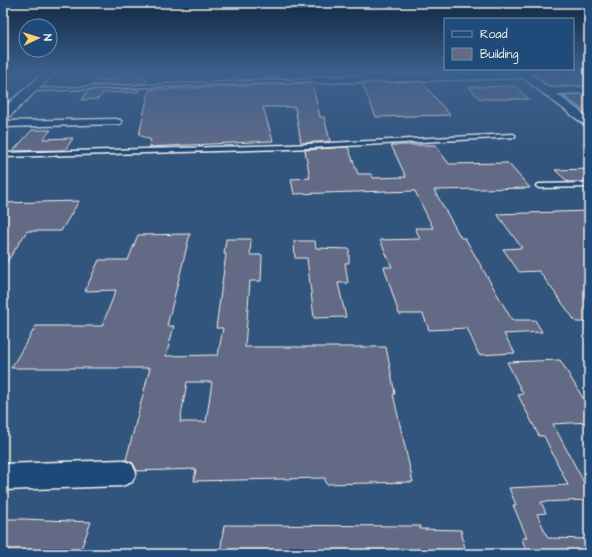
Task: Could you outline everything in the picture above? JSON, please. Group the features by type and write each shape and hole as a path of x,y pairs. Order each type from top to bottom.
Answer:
{"highway":[{"path":"3,115 21,99"}],"street":[{"path":"558,99 589,123"},
{"path":"3,124 116,122"},
{"path":"3,477 122,473"}],"lane":[{"path":"3,155 289,147 513,136"},
{"path":"539,186 589,185"}],"shaded area":[{"path":"3,99 589,99 589,554 3,554"}],"building":[{"path":"147,99 316,99 320,117 324,117 330,141 301,143 295,107 263,107 273,141 148,147 151,140 139,135"},
{"path":"369,99 436,99 450,115 376,117"},
{"path":"568,99 589,99 589,114"},
{"path":"32,130 51,130 43,139 73,138 65,150 13,151"},
{"path":"391,145 435,145 449,164 508,163 530,188 434,190 461,238 465,238 512,320 535,320 542,332 504,334 515,353 479,355 467,328 429,330 423,314 399,314 384,267 392,267 380,240 420,239 415,228 433,228 415,191 294,194 291,179 310,178 305,150 348,147 358,174 371,174 373,178 406,177"},
{"path":"589,169 589,182 568,182 555,170"},
{"path":"79,201 61,231 27,231 3,268 3,203"},
{"path":"589,211 589,322 576,322 539,271 519,272 503,249 522,248 497,214"},
{"path":"190,234 167,326 174,326 166,356 218,355 223,328 216,328 226,254 224,254 226,239 251,239 250,255 262,255 261,281 250,281 245,347 386,347 395,394 393,394 413,482 326,484 325,478 194,481 196,469 137,471 133,463 126,460 150,368 11,368 36,326 102,326 116,290 85,291 99,260 128,260 138,235","holes":["187,382 212,382 206,422 180,422"]},
{"path":"294,241 315,241 316,248 349,249 349,263 345,263 348,283 338,283 346,317 314,318 307,258 295,258"},
{"path":"560,360 589,408 589,422 553,424 589,492 589,500 541,502 546,513 537,514 548,538 589,539 589,554 527,554 522,538 527,538 513,505 516,505 509,488 568,485 544,436 539,436 518,395 523,394 507,362"},
{"path":"3,519 91,522 79,554 3,554"},
{"path":"224,525 420,526 420,529 461,530 466,554 220,554"}]}
